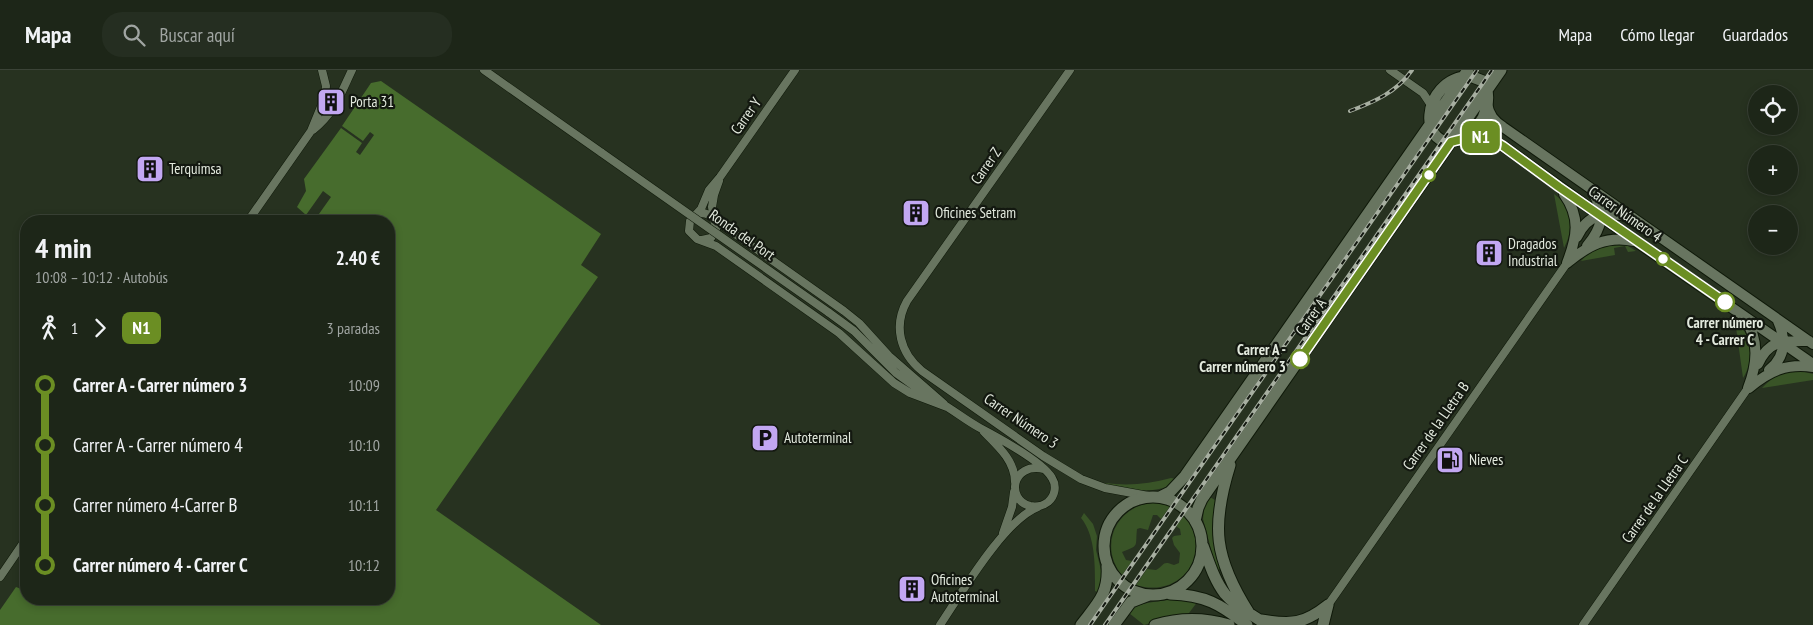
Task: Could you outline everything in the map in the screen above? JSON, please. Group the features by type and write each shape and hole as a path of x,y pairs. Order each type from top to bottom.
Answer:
{"main road":[{"path":"1451,142 1501,70"},
{"path":"1466,73 1479,78 1485,85 1487,104 1485,113 1478,126 1465,137 1451,142 1440,140 1432,131 1430,124 1431,105 1440,89 1466,73"},
{"path":"1430,124 1466,73"},
{"name":"Carrer A","path":"1157,497 1170,492 1186,476 1430,124"},
{"name":"Carrer A","path":"1195,521 1199,504 1451,142"},
{"path":"1234,453 1220,503 1218,538 1225,570 1248,613"},
{"path":"1082,625 1105,590 1108,580 1103,545 1104,535 1112,517 1130,502 1157,497 1180,504 1190,513 1195,521 1213,574 1224,592 1248,613 1263,622 1299,623 1312,617 1328,605"},
{"path":"1165,594 1183,586 1192,576 1201,557 1201,542"},
{"path":"1107,564 1115,578 1125,587 1151,595"},
{"path":"1114,625 1132,602 1151,595 1165,594 1202,598 1221,607 1247,625"},
{"path":"1323,625 1328,605"},
{"path":"1155,625 1186,620 1203,620 1229,625"}],"street":[{"path":"252,215 311,131 325,97 326,86 322,70"},
{"path":"311,131 328,116 343,92 352,70"},
{"name":"Ronda del Port","path":"484,70 828,312 854,332 896,374 979,428"},
{"name":"Carrer Y","path":"695,215 701,209 709,190 795,70"},
{"name":"Carrer Z","path":"899,331 902,314 908,301 1070,70"},
{"path":"1390,70 1423,93 1431,105"},
{"name":"Carrer Número 4","path":"1487,104 1492,118 1503,127 1811,342"},
{"name":"Carrer Número 4","path":"1465,137 1481,136 1494,141 1783,342 1813,365"},
{"path":"700,240 709,239 715,233 716,227 712,207 720,177"},
{"path":"1559,187 1573,208 1576,222 1575,242"},
{"path":"1585,249 1597,233 1600,215 1598,202 1591,189"},
{"path":"705,213 844,311 859,323 889,356 947,407 904,389 886,376 840,333 716,246 694,238 689,231 690,221 695,215 705,213"},
{"path":"1567,263 1585,223 1600,215 1616,214 1631,217"},
{"path":"1567,263 1585,249 1605,240 1620,239 1637,242"},
{"name":"Carrer de la Lletra B","path":"1328,605 1567,263"},
{"path":"1740,313 1754,338 1757,376"},
{"path":"1748,388 1757,376 1777,362 1783,342 1783,331 1778,319"},
{"name":"Carrer Número 3","path":"899,331 905,352 916,366 1043,456 1081,479 1093,484 1157,497"},
{"path":"1757,376 1765,350 1773,344 1811,342"},
{"path":"1757,376 1787,366 1813,365"},
{"name":"Carrer de la Lletra C","path":"1583,625 1748,388"},
{"path":"940,625 1002,535 1028,512 1051,500 1055,489 1052,477 1044,469 1000,438 979,428"},
{"name":"Carrer Número 3","path":"979,428 1007,457 1013,470 1015,486"},
{"path":"1002,535 1012,507 1015,486 1019,476 1026,469 1044,469"},
{"path":"1015,486 1019,499 1026,505 1041,506"},
{"path":"0,577 20,548"}],"shaded area":[{"path":"381,81 601,234 581,265 598,277 436,510 601,625 0,625 0,610 16,587 20,588 20,605 395,605 395,215 318,215 331,197 323,191 306,215 297,207 306,191 304,179 341,128 362,143 356,152 360,155 374,135 370,132 363,141 342,126 371,83"},
{"path":"1554,194 1565,205 1570,219 1569,234 1564,248"},
{"path":"1617,245 1628,246 1636,251 1628,252 1625,246 1614,248 1615,255 1581,261 1598,249"},
{"path":"1735,320 1745,332 1750,348 1749,363 1743,378"},
{"path":"1801,371 1813,374 1813,380 1762,388 1770,380 1780,375"},
{"path":"1171,478 1176,479 1170,485 1152,490 1104,485 1105,483 1138,484"},
{"path":"1210,497 1218,502 1221,567 1217,572 1203,519 1204,508"},
{"path":"1157,503 1170,506 1161,519 1157,515 1153,515 1148,530 1137,529 1136,545 1122,552 1126,560 1132,561 1122,575 1111,551 1116,527 1122,517 1132,510 1143,505"},
{"path":"1084,513 1093,524 1097,536 1096,550 1102,574 1100,593 1095,591 1094,553 1090,534 1081,518"},
{"path":"1184,516 1193,530 1196,544 1194,558 1188,570 1179,579 1167,585 1152,588 1136,585 1147,569 1156,570 1165,563 1174,565 1179,563 1180,553 1174,545 1172,538 1181,535 1180,529 1176,526"},
{"path":"1172,599 1198,601 1186,617 1144,625 1129,613 1143,604"}],"railway":[{"path":"1350,111 1376,100 1392,90 1412,70"},
{"path":"1090,625 1477,70"},
{"path":"1105,625 1492,70"}],"bus line":[{"name":"N1","path":"1300,359 1451,142 1465,137 1481,136 1503,146 1637,242 1725,302"}],"place":[{"name":"Porta 31","path":"331,102"},
{"name":"Terquimsa","path":"150,169"},
{"name":"Oficines Setram","path":"916,213"},
{"name":"Dragados Industrial","path":"1489,253"},
{"name":"Carrer número 4 - Carrer C","path":"1725,302"},
{"name":"Carrer A - Carrer número 3","path":"1300,359"},
{"name":"Autoterminal","path":"765,438"},
{"name":"Nieves","path":"1450,460"},
{"name":"Oficines Autoterminal","path":"912,589"}]}
